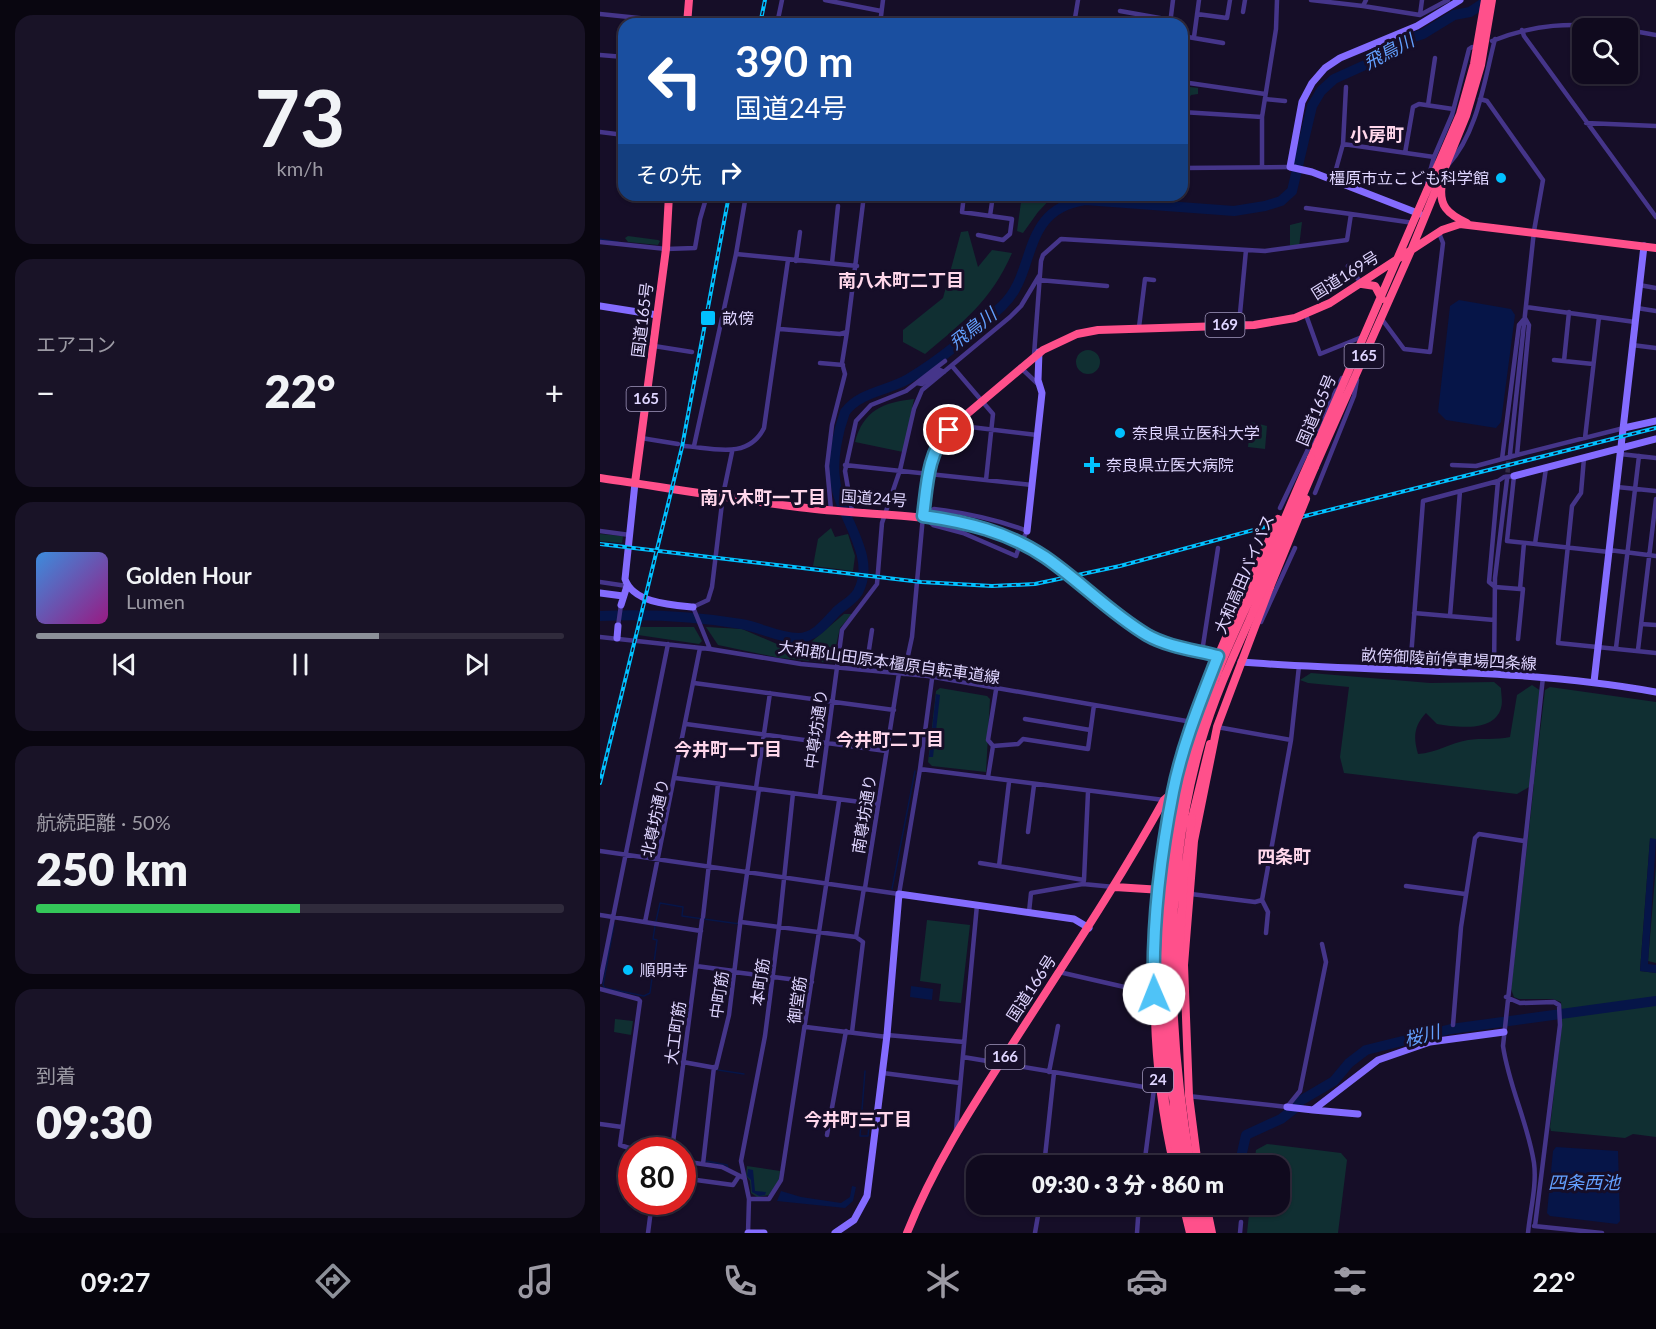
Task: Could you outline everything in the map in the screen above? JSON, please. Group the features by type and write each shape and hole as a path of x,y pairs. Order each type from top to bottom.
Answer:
{"highway":[{"path":"688,18 689,0"},
{"name":"国道165号","path":"1228,660 1270,587 1303,512 1315,461 1355,366 1364,337 1414,223 1421,215 1445,169 1477,82 1487,13 1485,0"},
{"name":"国道165号","path":"1355,366 1382,318 1410,253 1425,197 1466,94 1492,0"},
{"path":"1445,169 1441,192 1443,207 1452,216 1467,224"},
{"name":"国道165号","path":"636,483 666,249 669,201"},
{"name":"国道169号","path":"923,516 929,474 938,443 954,425 1020,367 1037,354 1077,334 1139,327 1273,323 1306,315 1362,284 1438,232 1454,225 1467,224 1534,231 1656,248"},
{"path":"1362,284 1375,286 1382,299"},
{"name":"国道165号","path":"1228,660 1226,636 1294,483 1315,461"},
{"name":"大和高田バイパス","path":"1180,1155 1167,1027 1167,893 1182,788 1201,718 1315,461"},
{"name":"国道24号","path":"600,478 835,510 923,516 986,528 1024,544 1063,570 1147,634 1228,660"},
{"path":"1178,1155 1165,1102 1156,990 1160,889 1173,791 1193,723 1228,660"},
{"name":"大和高田バイパス","path":"1189,1155 1178,1078 1172,965 1179,853 1189,789 1201,743 1228,660"},
{"name":"24","path":"1197,1155 1189,1096 1185,997 1189,894 1199,813 1228,660"},
{"path":"1178,1078 1179,939 1192,818 1202,768 1217,727 1193,723"},
{"name":"国道166号","path":"907,1233 925,1189 955,1134 1115,887 1164,800 1173,791"},
{"path":"1115,887 1160,889 1189,894"},
{"name":"24","path":"1156,990 1157,1089 1172,1155"},
{"path":"1186,1215 1190,1233"},
{"path":"1193,1215 1197,1233"},
{"path":"1201,1215 1205,1233"},
{"path":"1208,1215 1212,1233"}],"street":[{"path":"778,18 782,0"},
{"path":"825,0 881,11"},
{"path":"880,18 883,0"},
{"path":"1069,0 1078,1 1075,18"},
{"path":"1171,18 1173,0"},
{"path":"1194,37 1199,0"},
{"path":"1197,14 1227,18 1230,0"},
{"path":"1243,12 1245,0"},
{"path":"1262,167 1262,117 1275,40 1277,0"},
{"path":"1311,0 1420,15 1448,0"},
{"path":"1363,6 1366,0"},
{"path":"1420,15 1422,0"},
{"path":"1291,167 1302,102 1322,70 1340,58 1417,26 1458,1"},
{"path":"1119,12 1150,18"},
{"path":"600,14 635,18"},
{"path":"1445,169 1463,144 1480,99 1493,40 1522,30 1572,23"},
{"path":"1522,30 1586,123 1656,217"},
{"path":"1638,32 1656,35"},
{"path":"1188,36 1223,43"},
{"path":"1425,197 1434,157 1453,109 1468,49 1472,47"},
{"path":"600,55 618,56"},
{"path":"1428,105 1435,58"},
{"path":"1188,83 1285,101"},
{"path":"1333,180 1343,144 1346,87"},
{"path":"1480,99 1487,101 1542,176 1543,183 1534,231 1510,454"},
{"path":"1406,153 1413,107 1419,104 1453,109"},
{"path":"1188,112 1262,117"},
{"path":"1586,123 1656,126"},
{"path":"600,132 618,134"},
{"path":"1343,144 1434,157"},
{"path":"1188,168 1291,167 1333,180 1421,215"},
{"path":"600,242 666,249 695,248 706,201"},
{"path":"694,446 736,254 745,201"},
{"path":"835,510 827,466 832,425 844,374 843,366 863,201"},
{"path":"963,201 962,212 1012,219 1010,234 1003,240 978,235"},
{"path":"990,216 992,201"},
{"path":"832,263 838,206"},
{"path":"1306,208 1414,223"},
{"path":"1018,550 1016,556 963,533 933,525 923,516 934,509 970,513 1026,534 1042,393 1037,354 1039,278 1042,255 1058,241 1066,238 1246,250 1280,250 1347,240 1351,214"},
{"path":"796,261 800,232"},
{"path":"1382,318 1404,349 1430,352 1443,243 1438,232"},
{"path":"1594,682 1644,246"},
{"path":"1239,324 1246,250"},
{"path":"736,254 857,266"},
{"path":"684,446 732,452 760,437 764,428 780,329 788,260"},
{"path":"1348,266 1362,284"},
{"path":"1039,278 1107,286"},
{"path":"917,383 922,384 940,370 944,372 1010,317 1021,306 1039,278"},
{"path":"1139,327 1145,279 1154,280"},
{"path":"1639,285 1656,288"},
{"path":"600,306 657,315"},
{"path":"1526,307 1635,322"},
{"path":"1637,308 1656,311"},
{"path":"1564,361 1569,312"},
{"path":"1306,315 1320,354 1364,337"},
{"path":"1585,438 1599,317"},
{"path":"1517,455 1529,325 1525,318"},
{"path":"1502,459 1519,325 1525,318"},
{"path":"780,329 840,334 847,332"},
{"path":"1632,345 1656,348"},
{"path":"654,346 692,352"},
{"path":"1554,360 1593,364"},
{"path":"851,511 845,465 853,426 865,409 878,401 906,391 945,361"},
{"path":"820,363 843,366"},
{"path":"952,366 993,414 986,480"},
{"path":"1316,493 1354,396 1355,366"},
{"path":"1280,508 1337,386 1355,366"},
{"path":"1020,367 1040,386"},
{"name":"中尊坊通り","path":"820,795 842,630 877,584 885,513 900,470 914,409 922,390 944,372"},
{"path":"1452,465 1476,466 1656,421"},
{"path":"954,425 1038,435"},
{"path":"641,438 678,444"},
{"path":"1410,670 1423,501 1498,481 1504,477 1621,451 1656,439"},
{"path":"1621,451 1656,458"},
{"path":"600,582 627,586 639,595 669,605 693,608 708,600 723,495 732,452"},
{"path":"1616,648 1639,456"},
{"path":"1584,458 1581,493 1572,506 1557,643 1656,653"},
{"path":"845,465 1032,485"},
{"path":"1535,544 1546,468"},
{"path":"1514,476 1507,541 1656,556"},
{"path":"1494,672 1495,587 1507,479"},
{"path":"1498,481 1490,582 1495,587 1523,589 1518,639"},
{"path":"617,638 621,605 627,586 625,579 636,483"},
{"path":"1617,487 1656,491"},
{"path":"1450,616 1460,491"},
{"path":"1638,650 1656,499"},
{"name":"南尊坊通り","path":"852,1032 863,942 856,937 876,804 894,710 912,637 923,516"},
{"path":"600,531 630,535"},
{"path":"1520,589 1524,543"},
{"path":"1202,652 1218,548"},
{"path":"1228,660 1250,647 1295,548"},
{"path":"1226,636 1230,619 1259,554"},
{"path":"600,593 623,596"},
{"path":"693,608 710,649"},
{"path":"1414,613 1494,620"},
{"path":"1641,624 1656,625"},
{"path":"866,669 872,630"},
{"name":"大和郡山田原本橿原自転車道線","path":"600,637 710,649 801,664 902,673 1193,723"},
{"path":"600,982 668,644"},
{"name":"北尊坊通り","path":"645,922 700,648"},
{"name":"畝傍御陵前停車場四条線","path":"1228,660 1299,666 1494,672 1594,682 1656,692"},
{"path":"1266,933 1268,912 1262,900 1290,740 1299,666"},
{"path":"1528,1233 1534,1166 1527,1130 1507,1074 1504,1032 1506,997 1543,676"},
{"path":"835,1233 854,1220 867,1196 887,1036 899,894 932,679"},
{"path":"694,683 894,710"},
{"path":"988,777 993,746 988,740 996,690"},
{"name":"中町筋","path":"703,1164 715,1067 729,1016 770,693"},
{"path":"993,746 1018,744 1023,739 1088,749 1094,705"},
{"path":"1025,719 1090,730"},
{"path":"686,724 886,751"},
{"path":"1217,727 1290,740"},
{"path":"920,769 1088,792 1156,797 1164,800"},
{"path":"675,778 876,804"},
{"path":"999,866 1009,782"},
{"name":"大工町筋","path":"674,1137 718,784"},
{"path":"1028,832 1034,785"},
{"path":"1084,882 1088,792"},
{"name":"本町筋","path":"748,1233 749,1199 741,1161 758,1076 773,977 793,793"},
{"name":"御堂筋","path":"749,1199 769,1199 782,1180 839,801"},
{"path":"1454,1025 1465,894 1474,838 1479,834 1524,841"},
{"path":"600,851 1074,919 1089,928"},
{"path":"980,863 1115,887"},
{"path":"1029,912 1031,893 1084,882"},
{"path":"1406,886 1465,894"},
{"path":"1189,894 1255,902 1262,900"},
{"path":"955,1134 976,905"},
{"path":"600,915 701,931"},
{"path":"740,923 856,937"},
{"path":"1287,1107 1300,1091 1326,962 1322,944"},
{"path":"696,966 812,982"},
{"path":"1059,972 1185,997"},
{"path":"600,988 640,1001 621,1137"},
{"path":"1506,997 1521,1003 1554,1002 1559,1005 1560,1025 1535,1226"},
{"path":"806,1026 964,1042"},
{"path":"1045,1155 1051,1072 1058,1026"},
{"path":"827,1135 846,1031"},
{"path":"1313,1110 1378,1060 1430,1042 1504,1032"},
{"path":"963,1058 1189,1096 1358,1114"},
{"path":"683,1062 715,1067"},
{"path":"883,1073 960,1083"},
{"path":"1146,1155 1157,1089"},
{"path":"600,1124 622,1127"},
{"path":"696,1163 722,1167 743,1175 733,1185 696,1180"},
{"path":"648,1233 650,1215"},
{"path":"1035,1233 1038,1215"},
{"path":"1137,1233 1138,1215"},
{"path":"1240,1233 1241,1222"},
{"path":"1529,1225 1602,1233"},
{"path":"748,1233 764,1233"}],"green space":[{"path":"1188,87 1198,88 1198,94 1191,95 1188,100"},
{"path":"1021,201 1048,201 1023,233 1017,231"},
{"path":"1302,222 1299,247 1290,249 1290,225"},
{"path":"968,231 978,267 992,250 1012,253 986,297 925,354 903,342 903,330 943,298 961,232"},
{"path":"628,236 660,241 658,245 628,242 625,238"},
{"path":"1088,350 1096,354 1100,362 1096,370 1088,374 1080,370 1076,362 1080,354"},
{"path":"914,399 903,452 855,442 863,423 876,410 903,400"},
{"path":"1251,422 1267,426 1265,449 1248,447"},
{"path":"831,528 835,537 848,534 855,556 853,571 813,566 818,539"},
{"path":"600,534 623,536 622,543 600,541"},
{"path":"844,614 852,614 840,628 832,663 780,658 718,645 706,627 742,629 777,644 793,647 810,643"},
{"path":"640,627 694,627 702,641 699,644 638,635"},
{"path":"1311,673 1430,683 1494,682 1501,688 1501,708 1497,716 1483,725 1464,727 1437,724 1426,713 1419,722 1416,732 1415,742 1418,754 1468,740 1510,737 1517,695 1532,685 1541,691 1534,782 1545,690 1550,687 1656,702 1656,839 1650,839 1640,971 1656,973 1656,1137 1633,1134 1625,1138 1551,1131 1562,1024 1561,1002 1553,999 1519,999 1514,997 1511,989 1534,784 1517,794 1344,773 1340,757 1349,687 1308,683 1300,680"},
{"path":"940,688 987,696 990,699 986,772 932,766 928,762 936,691"},
{"path":"1656,866 1656,963 1648,961"},
{"path":"927,920 970,925 961,1003 939,1001 941,984 920,981"},
{"path":"615,1019 633,1021 631,1035 614,1032"},
{"path":"1267,1144 1341,1153 1347,1160 1338,1233 1247,1233 1249,1215 1290,1215 1290,1155 1255,1155 1256,1150"},
{"path":"747,1166 780,1171 779,1181 770,1195 757,1197 751,1193 750,1181 746,1176"}],"water":[{"path":"1459,300 1511,309 1515,315 1501,422 1496,428 1446,420 1438,412 1450,306"},
{"path":"936,694 940,695 933,757 929,757"},
{"path":"1650,838 1656,839 1648,964 1656,965 1656,973 1640,971"},
{"path":"911,986 933,989 932,1000 910,997"},
{"name":"四条西池","path":"1556,1147 1618,1151 1620,1221 1617,1224 1550,1216 1547,1213 1553,1151"},
{"path":"748,1169 753,1170 755,1191 766,1192 765,1195 759,1196 752,1192 751,1180 747,1176"},
{"path":"852,1186 856,1187 853,1201 845,1208 777,1201 781,1191 801,1197 841,1203 850,1197"}],"waterway":[{"name":"飛鳥川","path":"1099,201 1234,211 1281,201 1292,191 1312,106 1321,91 1334,79 1385,56 1402,41 1423,34 1454,15 1470,12 1488,0"},
{"name":"飛鳥川","path":"600,616 706,619 748,625 791,638 809,636 823,626 856,595 863,578 860,550 838,493 835,479 836,445 845,412 858,400 900,383 933,363 1002,306 1021,277 1039,229 1049,216 1064,206 1082,201"},
{"path":"600,239 618,242"},
{"path":"892,889 915,771"},
{"path":"656,921 660,903 683,907 682,916 740,924"},
{"path":"614,924 603,985 605,988 644,996 650,993 657,940 653,939 655,926"},
{"name":"桜川","path":"1241,1155 1246,1135 1281,1119 1295,1108 1295,1104 1334,1081 1349,1063 1366,1050 1451,1029 1656,1001"},
{"path":"718,1070 744,1074"},
{"path":"865,1071 860,1136 868,1136 869,1126"},
{"path":"706,1161 727,1165 728,1168"}],"tunnel":[{"path":"1507,479 1509,455"}],"railway":[{"path":"761,18 765,0"},
{"path":"600,783 682,447 728,201"},
{"path":"600,544 921,582 992,586 1035,584 1120,566 1309,515 1656,428"}],"place":[{"name":"橿原市立こども科学館","path":"1501,178"},
{"name":"畝傍","path":"708,318"},
{"name":"奈良県立医科大学","path":"1120,433"},
{"name":"奈良県立医大病院","path":"1092,465"},
{"name":"順明寺","path":"628,970"}],"district":[{"name":"小房町","path":"1377,135"},
{"name":"南八木町二丁目","path":"901,281"},
{"name":"南八木町一丁目","path":"763,498"},
{"name":"今井町二丁目","path":"890,740"},
{"name":"今井町一丁目","path":"728,750"},
{"name":"四条町","path":"1284,857"},
{"name":"今井町三丁目","path":"858,1120"}],"route":[{"path":"949,430 938,443 932,460 923,516 986,528 1024,544 1063,570 1108,608 1147,634 1169,644 1218,656 1193,723 1173,791 1154,930 1154,994"}]}
